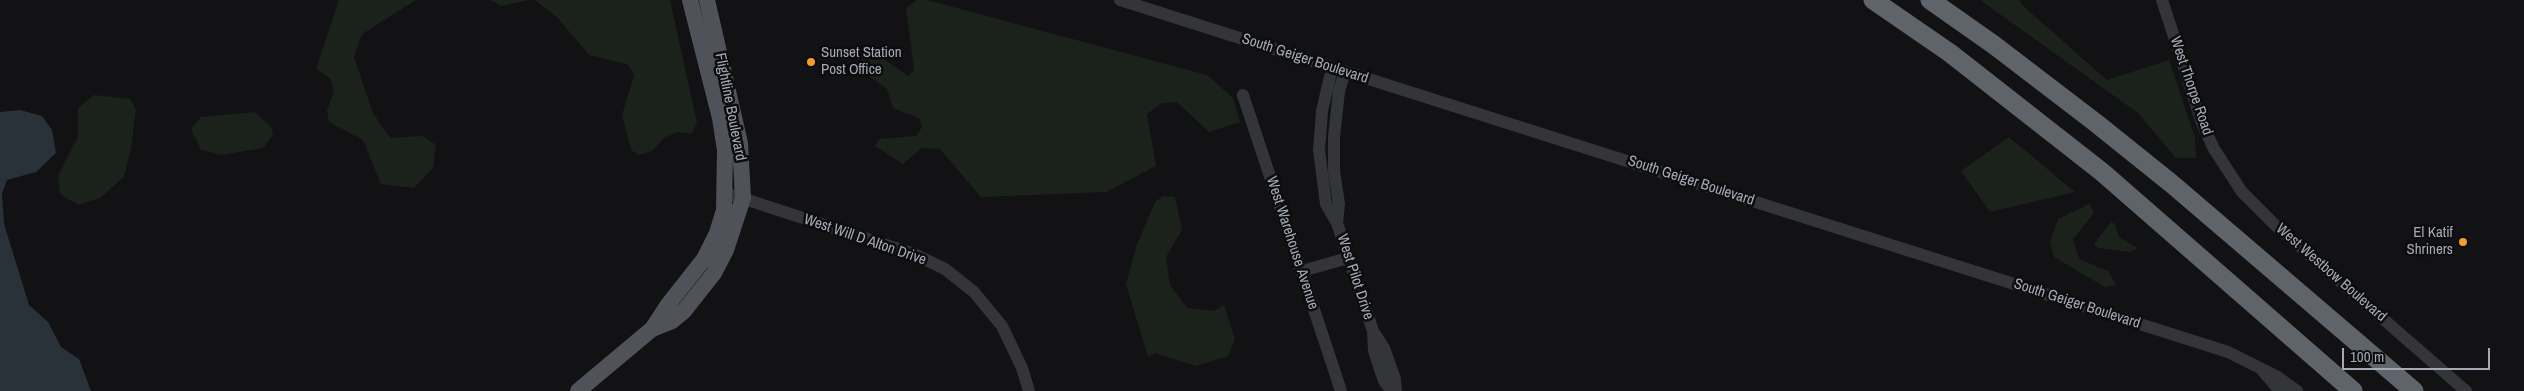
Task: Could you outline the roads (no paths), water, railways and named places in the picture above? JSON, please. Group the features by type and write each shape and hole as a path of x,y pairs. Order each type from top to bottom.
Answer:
{"highway":[{"path":"1872,0 1950,53 2102,172 2353,391"},
{"path":"1930,0 1994,45 2111,135 2414,391"}],"main road":[{"name":"Flightline Boulevard","path":"652,329 666,306 704,259 716,234 726,193 725,150 720,118 690,0"},
{"name":"Flightline Boulevard","path":"578,391 652,329 672,321 684,311 714,273 726,250 743,198 740,143 707,0"}],"street":[{"name":"South Geiger Boulevard","path":"1120,0 2218,349 2260,368 2297,391"},
{"name":"West Thorpe Road","path":"2162,0 2202,124 2225,169"},
{"name":"West Pilot Drive","path":"1332,68 1326,86 1322,111 1319,150 1326,204 1337,223 1373,331 1384,348 1395,379 1396,391"},
{"name":"West Pilot Drive","path":"1337,223 1339,204 1334,171 1334,137 1339,91 1345,72"},
{"name":"West Warehouse Avenue","path":"1243,95 1341,391"},
{"name":"West Westbow Boulevard","path":"2225,169 2242,192 2275,225 2466,391"},
{"name":"West Will D Alton Drive","path":"726,193 914,254 945,269 974,292 1002,326 1022,368 1029,391"},
{"path":"1302,271 1348,258"},
{"name":"West Pilot Drive","path":"1373,331 1374,351 1384,381 1392,391"},
{"name":"South Geiger Boulevard","path":"2260,368 2280,391"}],"place":[{"name":"Sunset Station Post Office","path":"811,62"},
{"name":"El Katif Shriners","path":"2463,242"}]}
